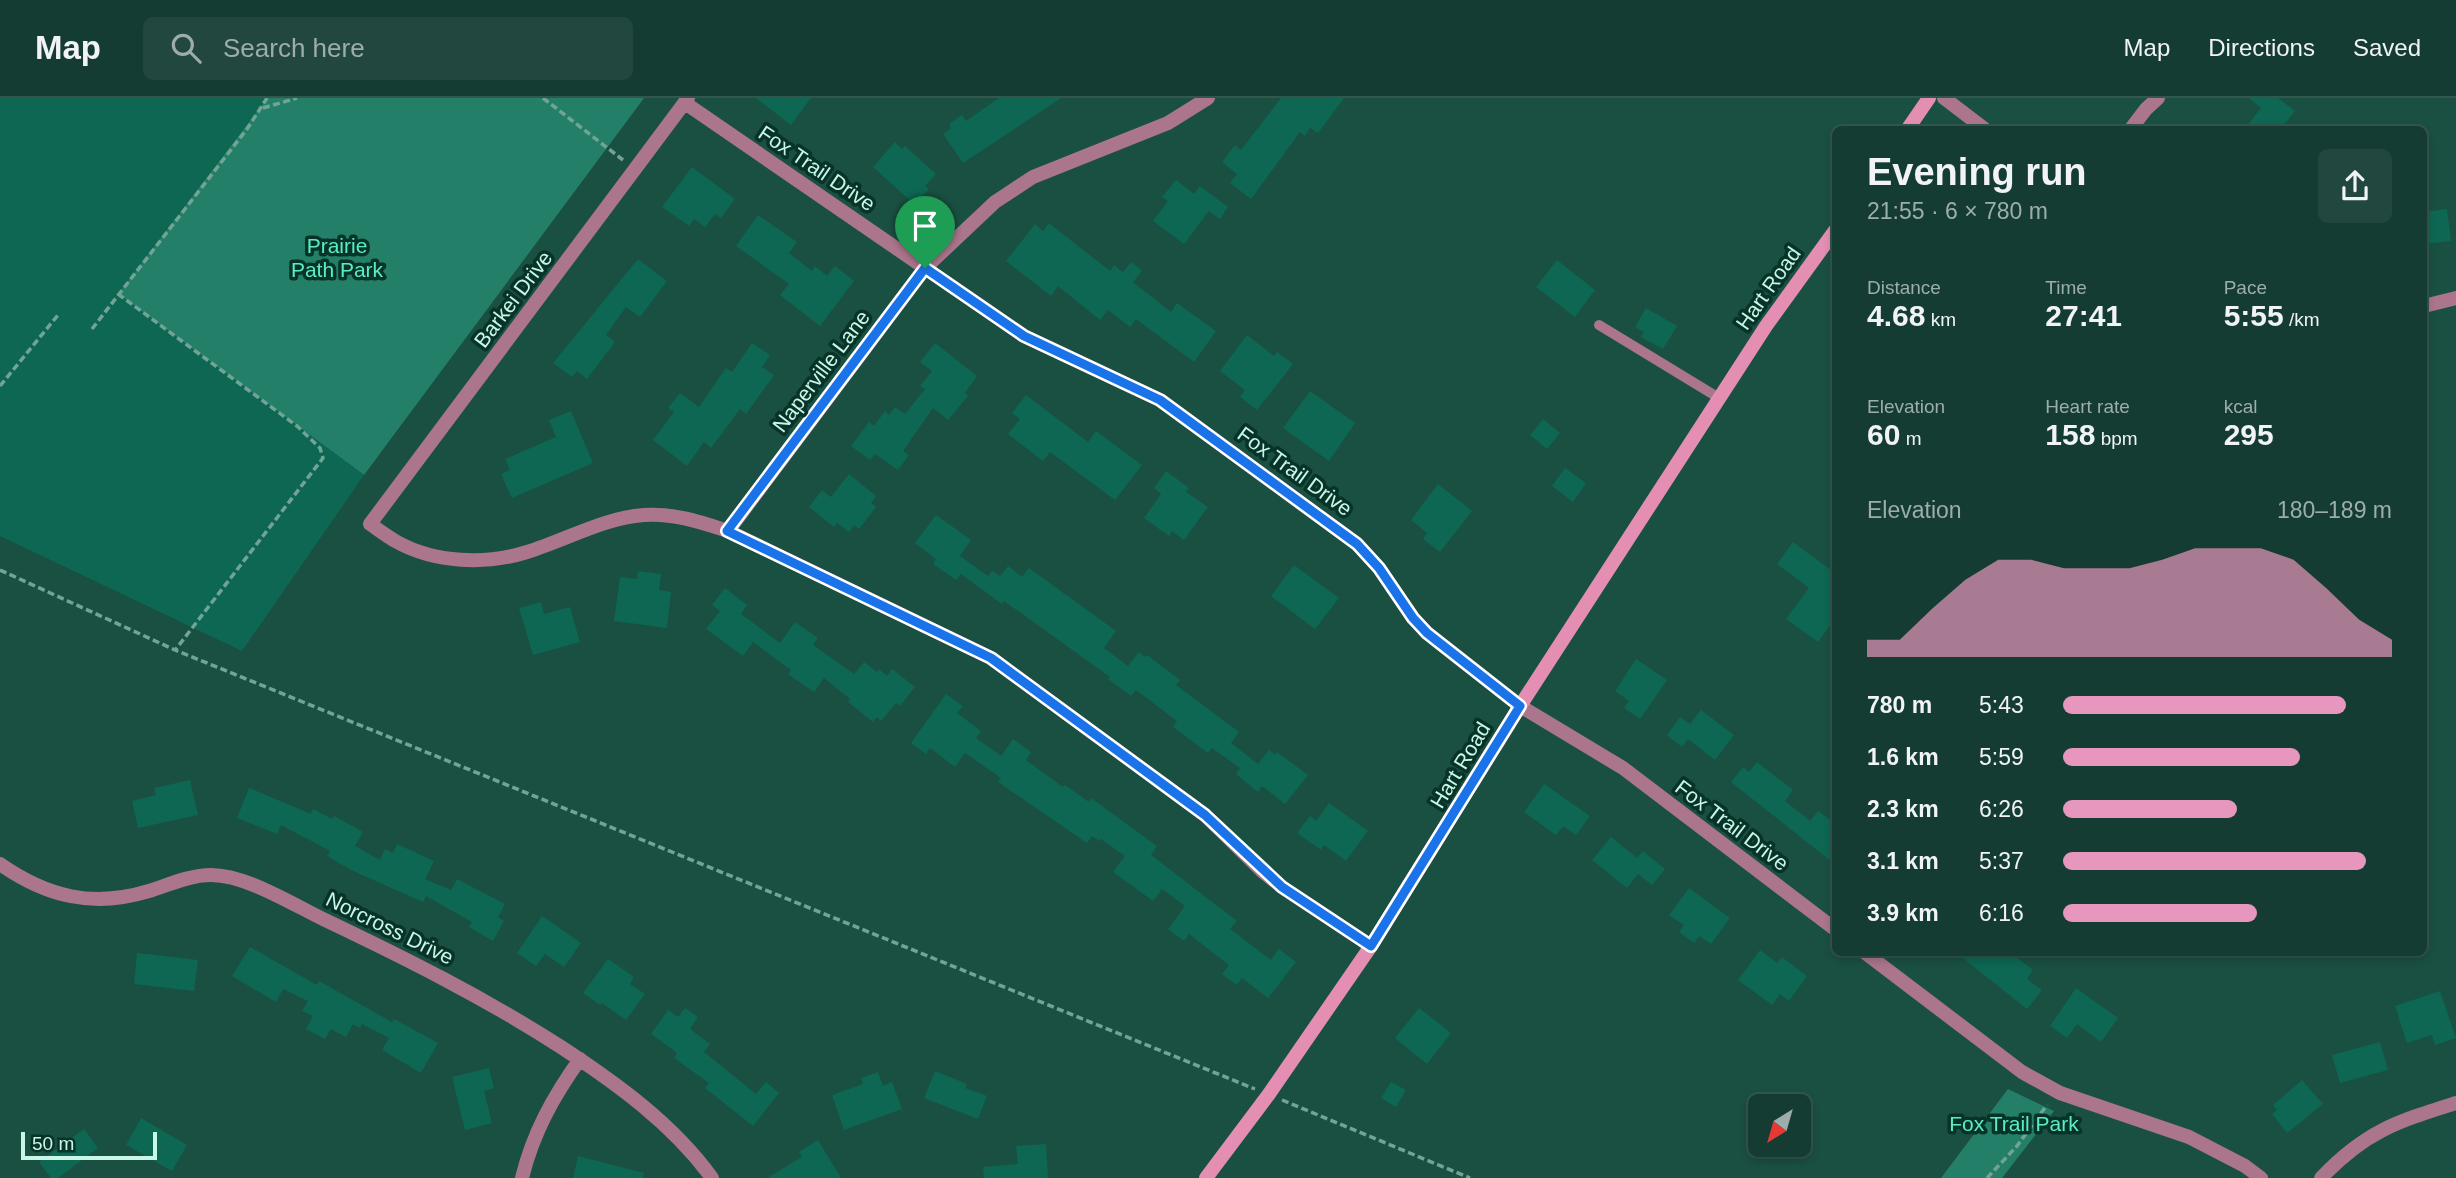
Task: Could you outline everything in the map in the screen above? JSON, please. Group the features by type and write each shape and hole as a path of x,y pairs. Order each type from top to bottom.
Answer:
{"street":[{"name":"Naperville Lane","path":"727,531 925,268 995,202 1033,177 1168,123 1208,98"},
{"path":"1909,126 1929,98"},
{"path":"1944,98 1981,126"},
{"path":"2133,126 2158,98"},
{"name":"Barkei Drive","path":"687,100 370,524 397,542 425,553 455,559 484,560 528,552 599,525 642,515 691,519 727,531"},
{"name":"Fox Trail Drive","path":"687,100 1024,336 1160,400 1215,438 1357,544 1379,568 1413,618 1427,633 1520,706 1623,768 1832,927"},
{"name":"Hart Road","path":"1206,1178 1269,1094 1371,946 1520,706 1623,551 1719,398 1766,326 1832,235"},
{"path":"2427,305 2456,298"},
{"path":"727,531 991,658 1205,815 1282,887 1371,946"},
{"name":"Norcross Drive","path":"0,864 43,889 70,897 99,900 127,898 191,878 211,875 244,882 418,964 501,1009 626,1092 668,1127 712,1178"},
{"path":"1869,956 2032,1078 2060,1093 2189,1137 2245,1166 2261,1178"},
{"path":"522,1178 529,1147 545,1113 580,1059"},
{"path":"2321,1178 2363,1140 2384,1128 2456,1103"}],"lane":[{"path":"1599,326 1719,398"}],"path":[{"path":"92,329 267,98"},
{"path":"261,109 296,98"},
{"path":"543,98 636,170"},
{"path":"118,294 297,426 320,448 323,458 175,650"},
{"path":"0,386 58,315"},
{"path":"0,570 175,650 1471,1178"},
{"path":"1987,1178 2017,1146 2047,1105"}],"green space":[{"name":"Prairie Path Park","path":"267,98 644,98 364,475 118,294"},
{"name":"Fox Trail Park","path":"2008,1089 2054,1111 2002,1178 1941,1178"}],"building":[{"path":"0,98 267,98 118,294 364,475 242,651 0,536"},
{"path":"756,98 811,98 791,125"},
{"path":"999,98 1061,98 963,163 943,134 951,128 949,124 962,115 966,121"},
{"path":"1281,98 1344,98 1318,133 1310,128 1305,136 1300,132 1251,199 1230,183 1237,174 1222,162 1235,145 1241,150"},
{"path":"2249,98 2278,98 2295,111 2283,126 2247,126 2261,108"},
{"path":"895,142 902,149 905,146 936,174 925,186 929,189 915,205 873,167"},
{"path":"692,167 735,199 721,218 715,214 705,227 694,219 689,226 662,207"},
{"path":"1176,180 1194,194 1200,186 1228,207 1220,219 1209,211 1184,244 1153,221 1168,201 1162,197"},
{"path":"2447,209 2451,241 2427,244 2427,212"},
{"path":"758,215 797,242 789,253 812,271 815,266 827,276 835,266 854,281 820,326 780,295 789,284 736,246"},
{"path":"1049,223 1110,271 1114,265 1123,272 1131,262 1142,271 1133,282 1171,312 1177,303 1216,331 1194,362 1136,319 1130,327 1108,310 1100,320 1058,286 1051,296 1006,261 1035,224 1043,231"},
{"path":"638,259 667,281 640,317 626,307 606,335 615,342 587,379 577,371 572,377 553,363"},
{"path":"1557,260 1595,290 1575,317 1536,287"},
{"path":"1646,308 1677,326 1663,349 1641,337 1644,332 1635,327"},
{"path":"1247,335 1274,356 1277,352 1293,364 1257,410 1240,397 1245,390 1220,371"},
{"path":"752,343 770,355 762,367 774,375 746,414 740,409 711,448 704,442 687,466 653,440 674,412 668,408 680,393 699,407 726,368 732,372"},
{"path":"935,343 977,376 965,393 968,396 948,420 933,408 903,451 909,455 898,470 875,454 870,460 851,446 869,422 874,426 885,411 889,415 895,407 905,414 925,389 920,386 932,371 920,362"},
{"path":"1310,391 1355,423 1329,461 1283,428"},
{"path":"1026,395 1088,442 1096,431 1142,465 1115,500 1050,452 1043,461 1008,434 1020,419 1012,413"},
{"path":"571,411 593,463 512,498 501,474 510,470 505,459 556,437 549,420"},
{"path":"1543,419 1560,433 1547,449 1530,435"},
{"path":"1565,468 1586,483 1573,502 1552,486"},
{"path":"1166,471 1189,488 1186,492 1208,507 1184,540 1172,531 1169,536 1144,518 1161,494 1154,488"},
{"path":"849,474 876,496 871,503 876,507 859,529 854,525 849,532 837,523 834,527 809,507 822,490 831,497"},
{"path":"1438,484 1472,511 1440,552 1423,539 1427,533 1411,520"},
{"path":"936,515 971,540 960,556 988,576 992,571 1000,576 1008,566 1022,577 1029,568 1116,631 1104,648 1128,666 1139,652 1180,680 1176,685 1239,732 1231,743 1258,764 1269,750 1275,755 1277,752 1308,775 1285,804 1262,786 1258,792 1236,774 1240,768 1212,748 1208,753 1173,727 1177,721 1136,690 1131,696 1108,679 1110,677 1004,601 1002,604 961,574 956,580 933,564 936,559 915,543"},
{"path":"1793,542 1832,571 1832,623 1818,642 1786,619 1809,588 1777,564"},
{"path":"1294,565 1339,598 1315,629 1271,596"},
{"path":"638,571 661,574 659,590 671,592 667,628 614,621 620,577 637,579"},
{"path":"725,588 747,605 741,614 780,643 795,622 818,638 813,645 854,674 864,662 887,676 892,669 915,687 900,706 896,703 881,721 877,717 873,722 824,678 814,692 788,674 791,670 753,642 743,656 706,629 720,611 712,605"},
{"path":"541,602 544,614 570,607 580,642 533,655 519,608"},
{"path":"1636,659 1667,680 1640,719 1624,708 1629,701 1615,691"},
{"path":"946,694 963,706 957,713 981,731 976,738 1001,756 1013,739 1031,752 1026,760 1063,787 1065,785 1089,802 1091,798 1157,846 1151,855 1237,921 1230,929 1271,960 1279,949 1296,962 1268,998 1242,978 1237,985 1222,974 1229,965 1189,934 1184,941 1168,929 1185,906 1162,889 1153,901 1113,872 1125,856 1101,839 1100,841 1092,836 1087,843 998,782 1001,778 965,753 955,767 930,748 926,754 911,743"},
{"path":"1701,710 1734,735 1715,760 1688,739 1682,747 1667,735 1680,717 1690,724"},
{"path":"1757,762 1793,790 1785,801 1810,821 1818,811 1832,821 1832,862 1731,782 1743,767 1749,772"},
{"path":"190,780 198,815 138,828 132,801 156,795 154,788"},
{"path":"1544,784 1590,816 1576,835 1563,826 1556,835 1524,812"},
{"path":"249,788 311,814 313,809 332,819 334,816 363,832 355,846 380,860 385,849 393,853 397,844 434,861 425,879 451,890 457,879 505,904 498,917 504,921 493,941 469,927 472,922 426,896 423,902 351,870 327,856 330,851 281,825 277,834 237,818"},
{"path":"1329,803 1368,831 1346,861 1324,845 1321,850 1297,833 1310,816 1316,821"},
{"path":"1611,837 1637,858 1643,851 1665,869 1652,885 1638,874 1627,888 1592,860"},
{"path":"1689,888 1730,918 1711,944 1699,936 1694,943 1679,932 1684,925 1669,915"},
{"path":"542,916 581,943 564,967 545,954 536,966 517,953"},
{"path":"250,947 317,985 319,981 392,1022 394,1019 438,1043 421,1073 382,1050 389,1038 362,1024 360,1028 353,1024 346,1037 331,1029 325,1039 306,1029 313,1016 302,1011 308,1001 283,989 276,1002 232,976"},
{"path":"1760,950 1777,963 1782,957 1807,976 1789,1001 1780,994 1772,1005 1738,980"},
{"path":"137,953 198,960 194,991 134,984"},
{"path":"1960,956 2015,956 2033,970 2027,979 2042,990 2027,1009"},
{"path":"608,959 634,977 630,984 645,994 626,1020 583,993"},
{"path":"2076,988 2118,1018 2101,1042 2077,1024 2067,1038 2050,1026"},
{"path":"2440,991 2456,1038 2435,1045 2432,1035 2407,1043 2395,1006"},
{"path":"685,1008 698,1017 690,1029 710,1044 704,1052 756,1094 766,1082 779,1093 753,1126 705,1088 709,1083 674,1058 677,1053 651,1034 668,1010 678,1017"},
{"path":"1419,1008 1451,1033 1427,1064 1395,1038"},
{"path":"2380,1042 2388,1070 2340,1083 2332,1055"},
{"path":"489,1068 494,1088 484,1091 492,1123 465,1130 452,1077"},
{"path":"935,1071 967,1084 965,1088 987,1096 978,1119 924,1098"},
{"path":"878,1072 883,1086 892,1082 902,1109 844,1130 832,1095 863,1084 861,1078"},
{"path":"2302,1080 2323,1104 2287,1133 2272,1114 2277,1110 2273,1105"},
{"path":"1391,1082 1406,1090 1396,1107 1381,1098"},
{"path":"141,1118 187,1145 172,1171 126,1145"},
{"path":"84,1129 98,1148 58,1178 51,1178 39,1162"},
{"path":"818,1140 841,1178 767,1178 802,1157 799,1152"},
{"path":"1046,1144 1048,1178 984,1178 983,1167 1018,1164 1016,1146"},
{"path":"578,1156 644,1173 643,1178 573,1178"}],"route":[{"path":"925,268 1024,336 1160,400 1193,422 1357,544 1379,568 1413,618 1427,633 1520,706 1371,946 1282,887 1205,815 991,658 727,531 925,268"}]}
